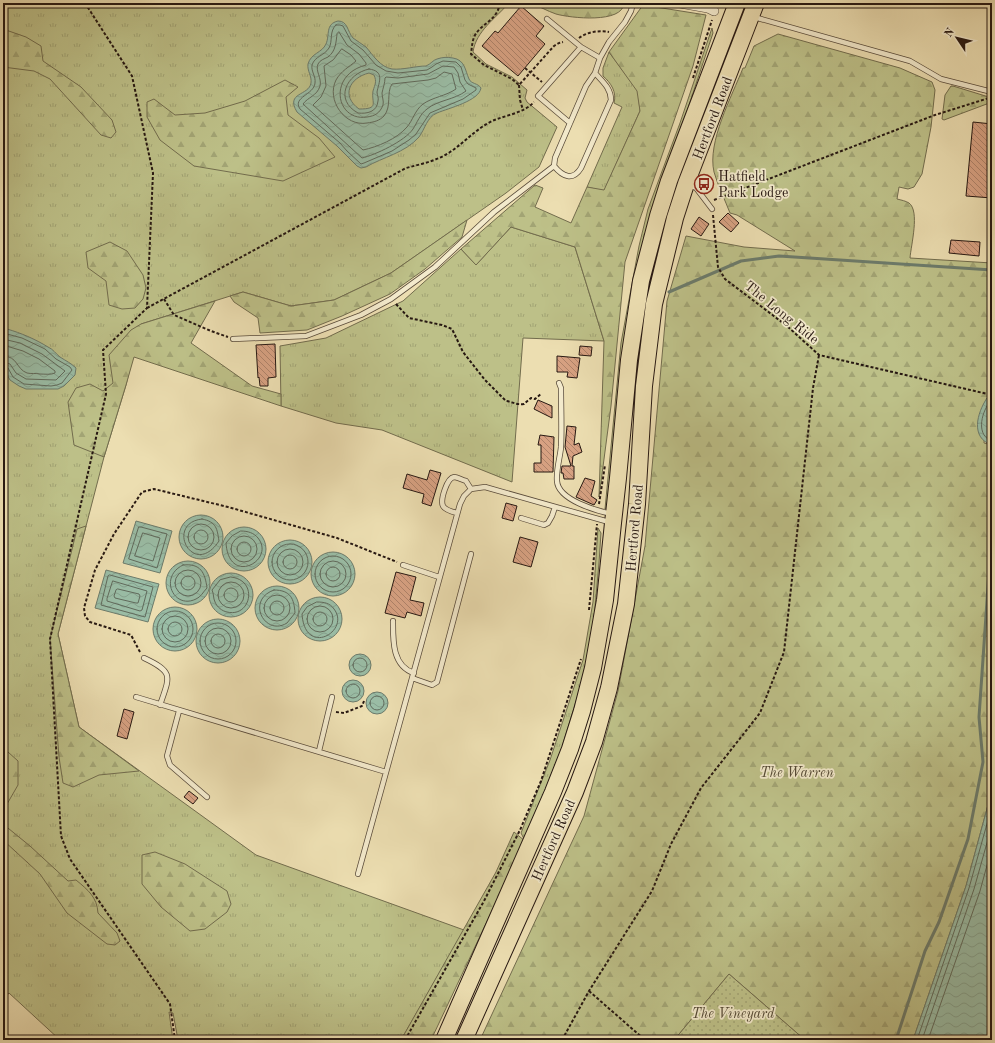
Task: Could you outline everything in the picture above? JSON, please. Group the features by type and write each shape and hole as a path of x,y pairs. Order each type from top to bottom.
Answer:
{"highway":[{"name":"Hertford Road","path":"444,1040 545,812 570,749 593,668 605,600 606,517 618,478 629,360 641,281 669,181 737,3"},
{"name":"Hertford Road","path":"464,1040 575,792 594,742 609,688 626,604 637,504 644,394 654,304 675,218 686,184 753,10"}],"street":[{"path":"680,3 708,8 714,11"}],"lane":[{"path":"595,73 607,87 611,96 609,104 578,173 574,176 568,176 558,172 554,166 555,158 586,86 595,73 600,58 614,35 625,22 632,10 633,3"},
{"path":"753,10 910,62 941,79 992,92"},
{"path":"547,19 581,47 600,58"},
{"path":"570,123 538,96 581,47"},
{"path":"233,339 306,336 361,315 391,299 435,267 494,212 554,166"},
{"path":"686,184 696,188 712,210"},
{"path":"559,383 561,388 561,446 557,482 559,488 575,501 606,517"},
{"path":"457,513 446,509 443,506 442,499 450,478 454,477 466,481 470,489"},
{"path":"358,874 439,577 457,513 464,496 470,489 485,487 555,507 606,517"},
{"path":"521,518 544,525 548,523 555,507"},
{"path":"393,621 394,648 401,665 413,676 432,685 437,682 471,554"},
{"path":"403,565 439,577"},
{"path":"144,658 159,665 166,671 168,678 160,705"},
{"path":"136,697 386,772"},
{"path":"318,751 332,697"},
{"path":"179,711 167,756 170,765 207,797"}],"path":[{"path":"85,3 132,76 153,173 147,308"},
{"path":"500,3 496,16 476,34 473,41 471,54 484,65 512,79 519,85 520,100 524,110"},
{"path":"693,79 714,11"},
{"path":"519,85 554,46 559,43 600,31 608,32 614,35"},
{"path":"525,68 547,86"},
{"path":"175,1040 170,1004 70,859 61,836 50,639 106,394 103,350 147,308 406,168 433,161 450,153 479,128 493,121 529,108 538,96"},
{"path":"707,203 935,115 992,97"},
{"name":"The Long Ride","path":"712,210 718,267 721,274 725,279 787,326 819,355 992,395"},
{"path":"164,299 174,315 233,339"},
{"path":"391,299 409,318 442,325 452,329 463,352 485,380 506,401 515,404 524,404 531,398 535,399 541,394"},
{"path":"562,1040 589,991 652,892 670,844 701,788 760,713 784,652 813,388 819,355"},
{"path":"589,612 606,517 606,460"},
{"path":"144,658 131,635 90,622 85,616 84,608 95,570 114,534 142,492 154,489 228,507 337,538 403,565"},
{"path":"405,1040 484,901 520,830 541,781 582,654"},
{"path":"329,711 344,713 362,706 364,701"},
{"path":"589,991 645,1040"}],"green space":[{"path":"3,3 509,3 482,31 475,44 473,52 486,64 512,77 527,90 525,98 527,102 557,127 539,167 506,193 391,273 334,300 291,306 243,292 141,324 126,385 104,457 58,634 79,727 256,855 464,930 401,1040 178,1040 173,1013 169,1012 173,1040 60,1040 9,993 3,1000"},
{"path":"530,3 624,3 621,10 615,14 606,17 583,18 563,16"},
{"path":"643,5 706,15 693,66 625,262 611,406 599,497 604,341 575,247 511,227 476,265 461,249 535,185 543,188 535,207 571,223 587,187 604,190 640,111 637,91 609,52"},
{"path":"712,28 713,33 658,192 609,503 605,509 621,343 639,246 648,209 680,123"},
{"path":"3,29 26,37 41,46 43,61 81,87 112,120 116,132 111,138 101,135 50,79 34,71 3,67"},
{"name":"The Warren","path":"778,34 900,68 932,82 935,90 931,127 922,174 914,187 908,189 899,187 897,199 909,203 914,213 914,229 910,258 992,263 992,398 987,398 984,443 992,445 992,768 988,805 966,886 913,1040 805,1040 729,974 675,1039 667,1037 659,1040 480,1040 584,816 618,691 645,546 667,301 686,236 744,247 795,251 737,215 730,213 714,172 713,160 717,133 727,105 754,46"},
{"path":"609,52 638,91 640,111 604,191 587,187 622,107 614,103 615,95 613,88 603,76 603,68"},
{"path":"285,80 298,87 286,97 288,115 319,138 335,157 283,181 194,166 160,140 147,117 147,102 154,99 175,115 205,113 245,101"},
{"path":"951,86 992,98 992,102 944,120 942,119 945,95"},
{"path":"467,220 462,237 425,269 390,294 307,330 260,333 258,318 234,302 230,296 243,292 291,306 334,300 391,273"},
{"path":"511,227 575,247 604,341 523,338 512,482 382,430 336,423 281,406 280,346 326,338 403,301 461,249 476,265"},
{"path":"110,242 127,251 143,275 146,288 143,299 135,308 122,309 109,305 106,281 88,268 86,252"},
{"path":"215,301 191,343 252,386 281,394 281,406 134,357 104,457 74,445 68,402 76,388 90,384 103,391 113,383 109,355 131,330 141,324"},
{"path":"86,526 58,634 79,727 139,771 99,775 73,787 63,783 59,757 50,639 77,529"},
{"path":"598,528 601,533 593,629 581,685 561,750 525,841 521,833 550,760 583,660 593,602"},
{"path":"8,752 18,761 18,785 3,811 3,753"},
{"path":"3,824 30,846 68,881 76,880 88,891 96,902 98,913 117,933 120,941 115,945 107,944 67,913 40,874 3,840"},
{"path":"514,832 525,841 431,1040 401,1040 496,872"},
{"path":"155,852 185,864 227,891 231,904 227,912 205,929 190,931 161,907 142,884 142,855"},
{"name":"The Vineyard","path":"729,974 805,1040 659,1040 667,1037 675,1039"}],"water":[{"path":"341,21 344,23 353,38 366,47 377,60 388,68 396,69 426,66 443,58 457,59 464,66 470,81 481,88 479,93 463,104 437,113 431,117 419,137 407,147 361,168 297,112 294,106 296,97 306,90 311,83 308,69 309,60 326,44 330,27 334,22","holes":["369,73 374,75 376,81 373,91 373,104 370,108 359,109 350,99 349,93 352,83 362,75"]},
{"path":"7,329 28,336 51,349 76,368 75,375 64,386 58,389 26,389 10,380 3,367 3,331"},
{"path":"987,398 992,398 992,445 985,442 978,431 978,418"},
{"path":"201,515 213,519 219,525 223,537 219,549 213,555 201,559 189,555 183,549 179,537 183,525 189,519"},
{"path":"136,521 172,531 160,573 123,563"},
{"path":"244,527 256,531 262,537 266,549 262,561 256,567 244,571 232,567 226,561 222,549 226,537 232,531"},
{"path":"290,540 302,544 308,550 312,562 308,574 302,580 290,584 278,580 272,574 268,562 272,550 278,544"},
{"path":"333,552 345,556 351,562 355,574 351,586 345,592 333,596 321,592 315,586 311,574 315,562 321,556"},
{"path":"184,561 192,561 204,567 210,579 210,587 204,599 192,605 184,605 172,599 166,587 166,579 172,567"},
{"path":"106,570 159,584 148,622 95,608"},
{"path":"231,573 243,577 249,583 253,595 249,607 243,613 231,617 219,613 213,607 209,595 213,583 219,577"},
{"path":"277,586 289,590 295,596 299,608 295,620 289,626 277,630 265,626 259,620 255,608 259,596 265,590"},
{"path":"320,597 332,601 338,607 342,619 338,631 332,637 320,641 308,637 302,631 298,619 302,607 308,601"},
{"path":"175,607 187,611 193,617 197,629 193,641 187,647 175,651 163,647 157,641 153,629 157,617 163,611"},
{"path":"218,619 230,623 236,629 240,641 236,653 230,659 218,663 206,659 200,653 196,641 200,629 206,623"},
{"path":"360,654 368,657 371,665 368,673 360,676 352,673 349,665 352,657"},
{"path":"353,680 361,683 364,691 361,699 353,702 345,699 342,691 345,683"},
{"path":"377,692 385,695 388,703 385,711 377,714 369,711 366,703 369,695"},
{"path":"992,768 992,1040 913,1040 966,886 988,805"}],"building":[{"path":"521,6 544,26 536,36 545,44 518,76 482,46 495,31 498,33"},
{"path":"973,122 992,124 989,177 992,177 992,198 966,196"},
{"path":"728,213 739,223 731,232 719,222"},
{"path":"699,217 709,224 701,236 691,229"},
{"path":"951,240 980,242 979,256 949,253"},
{"path":"275,344 276,377 268,378 268,386 260,386 259,377 258,378 256,345"},
{"path":"580,346 592,347 591,356 579,355"},
{"path":"557,356 580,358 577,378 567,377 568,372 557,372"},
{"path":"538,400 552,406 552,418 534,409"},
{"path":"567,426 576,427 574,445 579,443 582,452 573,456 572,466 574,466 574,479 564,479 563,473 561,473 562,466 571,466 565,447"},
{"path":"540,435 554,437 553,472 534,472 534,463 541,463 541,445 538,445"},
{"path":"430,470 441,473 431,506 422,503 424,494 403,488 407,474 427,480"},
{"path":"585,478 595,481 591,496 597,500 594,505 576,497"},
{"path":"506,503 517,506 513,521 502,518"},
{"path":"520,537 538,542 531,567 513,562"},
{"path":"396,572 416,577 410,600 424,603 421,616 407,612 405,618 385,613"},
{"path":"124,709 134,712 127,739 117,736"},
{"path":"189,791 198,798 193,804 184,797"}],"waterway":[{"path":"669,292 741,261 779,256 992,270"},
{"path":"896,1040 925,951 939,922 968,839 983,762 979,717 992,528"}],"place":[{"name":"Hatfield Park Lodge","path":"704,184"}]}
